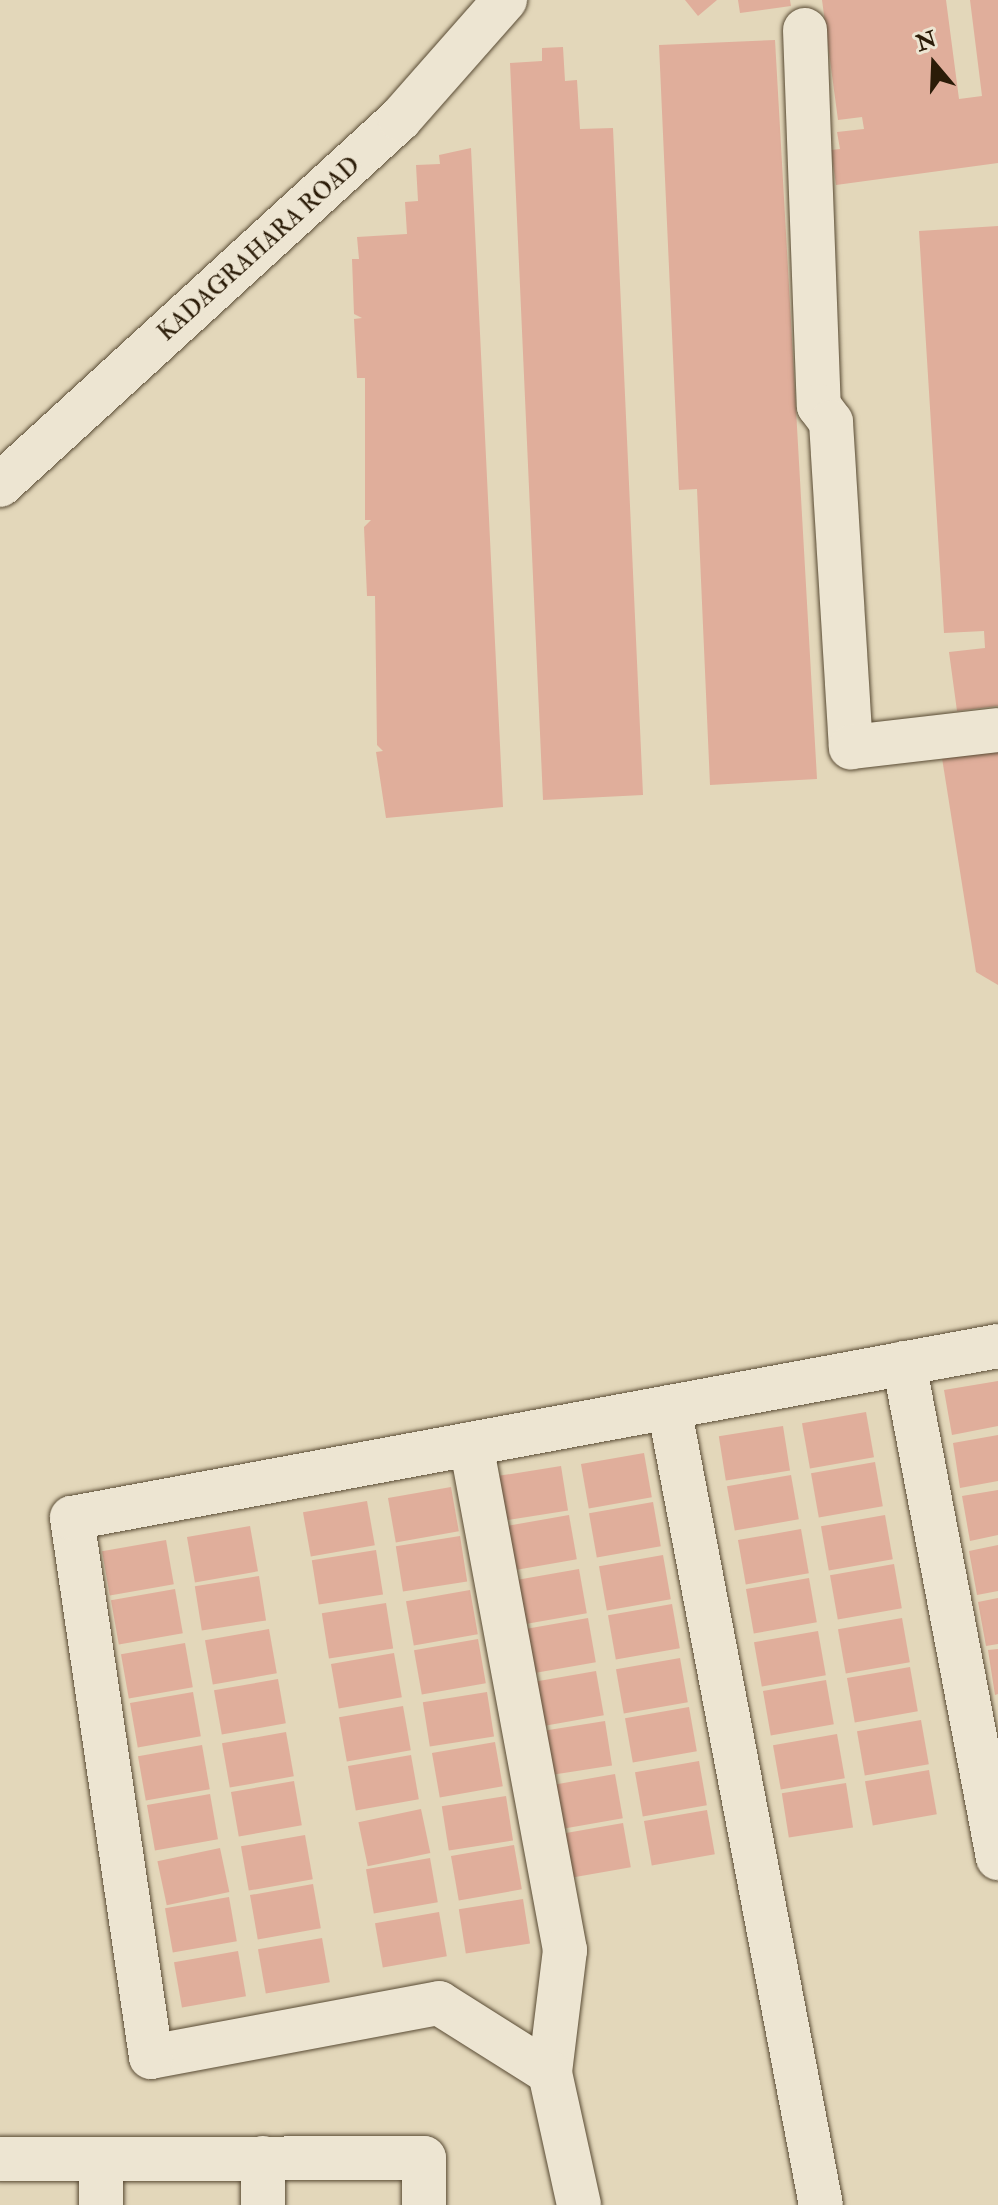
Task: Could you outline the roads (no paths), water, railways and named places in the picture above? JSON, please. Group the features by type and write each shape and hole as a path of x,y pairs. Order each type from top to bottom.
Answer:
{"street":[{"name":"KADAGRAHARA ROAD","path":"0,485 400,119 505,0"},
{"path":"805,30 819,406 831,422 851,747 998,730"},
{"path":"550,2073 439,2003 151,2057 72,1518 998,1346"},
{"path":"904,1363 998,1858"},
{"path":"669,1407 821,2205"},
{"path":"471,1444 565,1950 550,2073 579,2205"},
{"path":"263,2158 263,2205"},
{"path":"0,2159 424,2158 424,2205"},
{"path":"101,2159 101,2205"}]}
